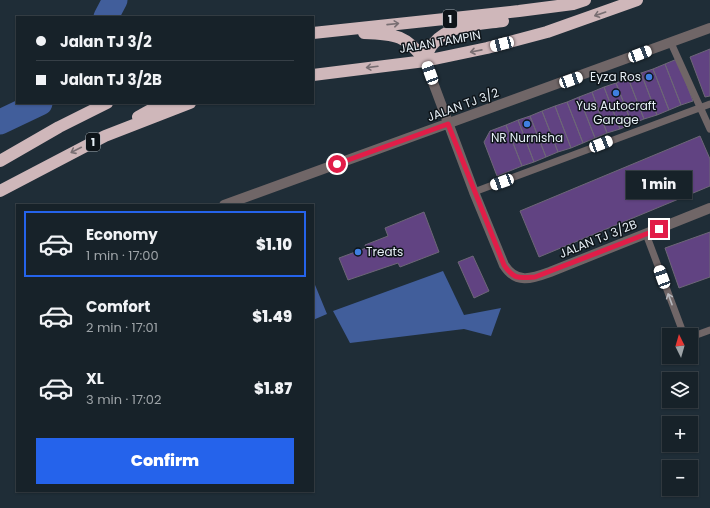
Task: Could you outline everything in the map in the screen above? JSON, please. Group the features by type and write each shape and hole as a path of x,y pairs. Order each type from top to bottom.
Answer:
{"highway":[{"name":"JALAN TAMPIN","path":"314,34 573,4 585,0"},
{"name":"JALAN TAMPIN","path":"314,75 425,60 487,48 547,32 637,0"},
{"path":"314,34 357,33 392,35 407,40 425,60 432,45 439,37 452,30 522,18 573,4"},
{"name":"1","path":"0,161 59,127 105,104"},
{"path":"105,136 161,104"},
{"name":"1","path":"0,191 105,136 187,104"}],"street":[{"name":"JALAN TJ 3/2","path":"227,204 710,28"},
{"path":"425,60 474,192"},
{"name":"JALAN TJ 3/2B","path":"474,192 504,265 509,273 515,278 535,277 710,208"}],"lane":[{"path":"671,43 710,129"},
{"path":"474,192 710,104"},
{"path":"646,234 681,328"},
{"path":"698,334 710,330"}],"water":[{"path":"443,271 464,315 501,308 491,336 464,329 350,343 333,311"},
{"path":"314,282 327,314 314,320"}],"building":[{"path":"710,49 710,96 705,97 690,57"},
{"path":"677,59 693,101 681,105 665,64"},
{"path":"665,64 681,105 669,110 653,69"},
{"path":"653,69 669,110 657,115 641,73"},
{"path":"641,73 657,115 644,119 628,78"},
{"path":"628,78 644,119 632,124 616,83"},
{"path":"616,83 632,124 620,129 604,87"},
{"path":"604,87 620,129 607,133 592,92"},
{"path":"592,92 607,133 595,138 579,97"},
{"path":"579,97 595,138 583,143 567,102"},
{"path":"567,102 583,143 571,148 555,106"},
{"path":"555,106 571,148 558,152 542,111"},
{"path":"542,111 558,152 546,157 530,116"},
{"path":"530,116 546,157 534,162 518,120"},
{"path":"518,120 534,162 522,166 506,125"},
{"path":"506,125 522,166 497,176 484,142 490,131"},
{"path":"700,136 710,159 710,186 539,257 520,211"},
{"path":"424,212 439,252 400,267 398,263 348,280 339,258 366,248 365,245 388,236 385,228"},
{"path":"710,232 710,277 679,288 665,248"},
{"path":"473,256 489,291 474,298 458,262"}],"waterway":[{"path":"107,16 115,0"},
{"path":"0,122 38,104"}],"place":[{"name":"Eyza Ros","path":"649,77"},
{"name":"Yus Autocraft Garage","path":"616,93"},
{"name":"NR Nurnisha","path":"527,124"},
{"name":"Treats","path":"358,252"}],"route":[{"path":"337,164 448,124 504,265 509,273 515,278 535,277 550,272 659,229"}]}
